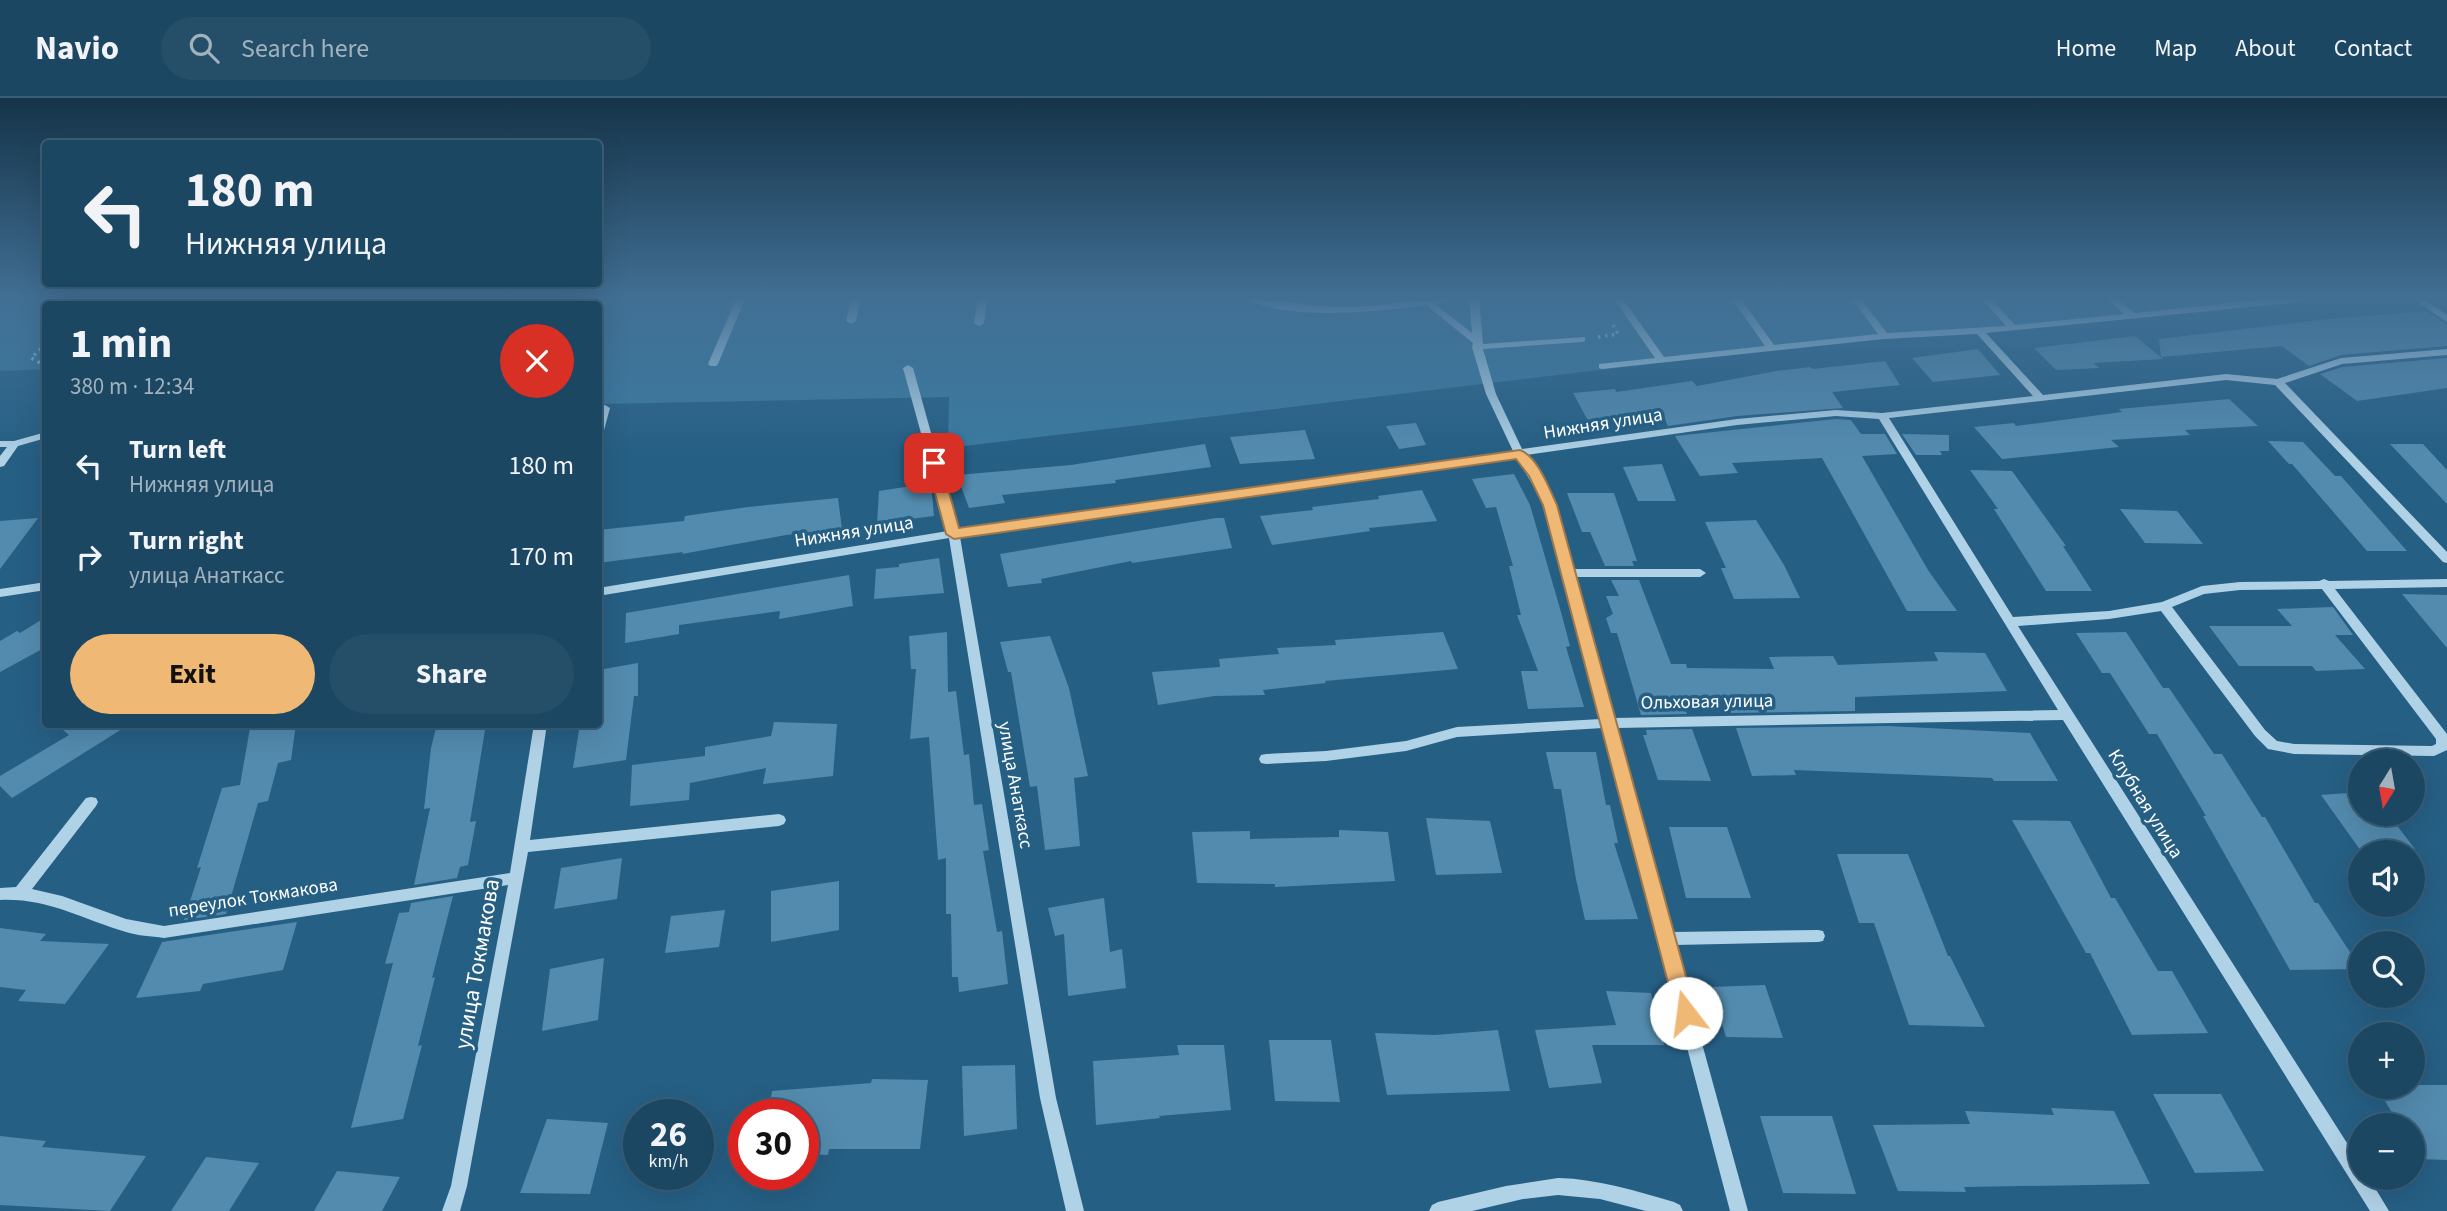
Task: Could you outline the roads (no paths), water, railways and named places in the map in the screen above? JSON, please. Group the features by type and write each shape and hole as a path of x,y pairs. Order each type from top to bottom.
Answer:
{"street":[{"path":"713,364 719,351"},
{"path":"1478,351 1486,382 1503,424 1550,505 1739,1211"},
{"path":"1655,351 1662,361"},
{"path":"1602,366 1740,351"},
{"path":"1997,351 2040,398"},
{"name":"Нижняя улица","path":"602,591 954,534 1737,422 1836,413 1882,416 2227,377 2278,382 2341,361 2447,352"},
{"name":"улица Анаткасс","path":"908,368 954,534 1048,1098 1075,1211"},
{"path":"2278,382 2447,559"},
{"path":"602,419 605,408"},
{"name":"Клубная улица","path":"1882,416 2008,622 2380,1211"},
{"path":"0,444 14,444 42,436"},
{"path":"0,464 14,444"},
{"path":"1569,573 1700,573"},
{"path":"2164,606 2260,733 2273,745 2294,749 2434,751 2442,746 2442,738 2324,583"},
{"path":"0,593 42,587"},
{"name":"Ольховая улица","path":"1266,759 1326,756 1406,746 1457,732 1607,723 2067,715"},
{"name":"улица Токмакова","path":"451,1211 459,1186 522,847 540,728"},
{"path":"21,892 91,802"},
{"path":"522,847 779,820"},
{"path":"1666,939 1818,936"},
{"path":"1438,1211 1537,1188 1575,1187 1614,1193 1674,1211"}],"lane":[{"path":"2008,622 2109,615 2164,606 2202,590 2241,586 2447,583"},
{"name":"переулок Токмакова","path":"0,894 21,892 67,902 124,926 164,932 516,878"}]}
